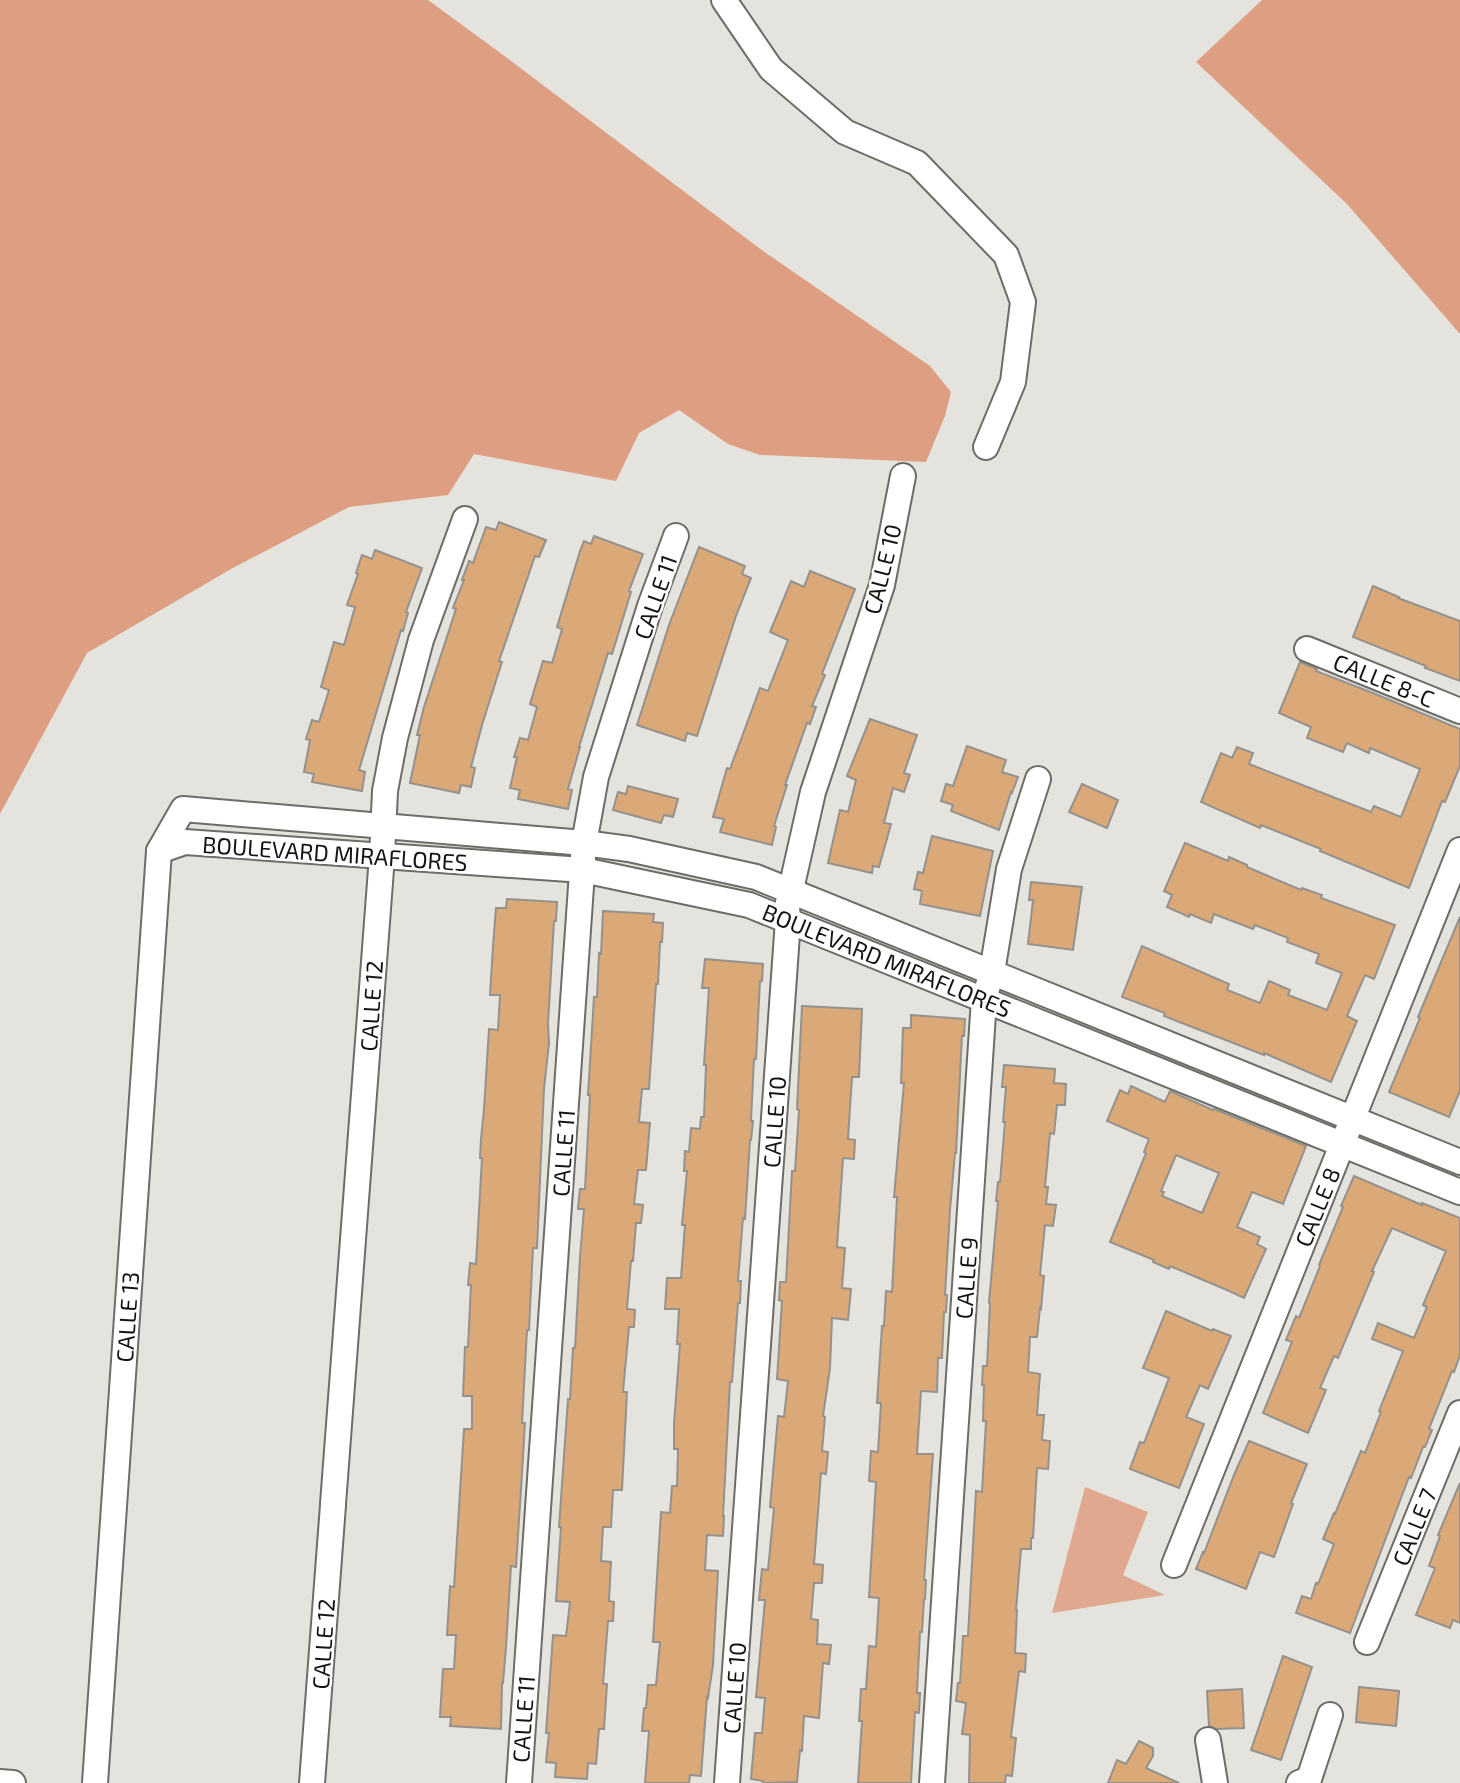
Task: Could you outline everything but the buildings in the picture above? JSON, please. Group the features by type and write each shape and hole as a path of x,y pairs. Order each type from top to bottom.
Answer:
{"street":[{"path":"724,0 771,69 845,132 917,163 1006,255 1023,302 1013,382 986,447"},
{"name":"CALLE 10","path":"727,1783 787,907 813,792 882,585 903,476"},
{"name":"CALLE 12","path":"312,1783 385,791 398,725 421,640 465,519"},
{"name":"CALLE 11","path":"519,1783 584,843 596,777 650,606 676,536"},
{"name":"CALLE 8-C","path":"1307,649 1460,711"},
{"name":"CALLE 9","path":"932,1783 984,999 992,972 1009,869 1038,779"},
{"name":"BOULEVARD MIRAFLORES","path":"159,851 183,810 584,843 629,849 744,874 790,890 1460,1162"},
{"name":"BOULEVARD MIRAFLORES","path":"159,851 185,842 583,870 749,905 1460,1192"},
{"name":"CALLE 8","path":"1174,1565 1460,850"},
{"name":"CALLE 13","path":"94,1783 159,851"},
{"name":"CALLE 7","path":"1367,1642 1460,1413"},
{"path":"1299,1783 1309,1779 1330,1715"},
{"path":"1208,1740 1215,1783"},
{"path":"0,1782 13,1783"}],"shaded area":[{"path":"0,0 428,0 763,251 930,366 951,392 945,416 926,462 760,455 728,444 679,410 639,433 616,481 474,454 448,495 349,507 231,569 87,653 0,814"},
{"path":"1262,0 1460,0 1460,334 1347,204 1196,62"},
{"path":"1085,1487 1148,1512 1123,1575 1165,1595 1052,1613"}]}
